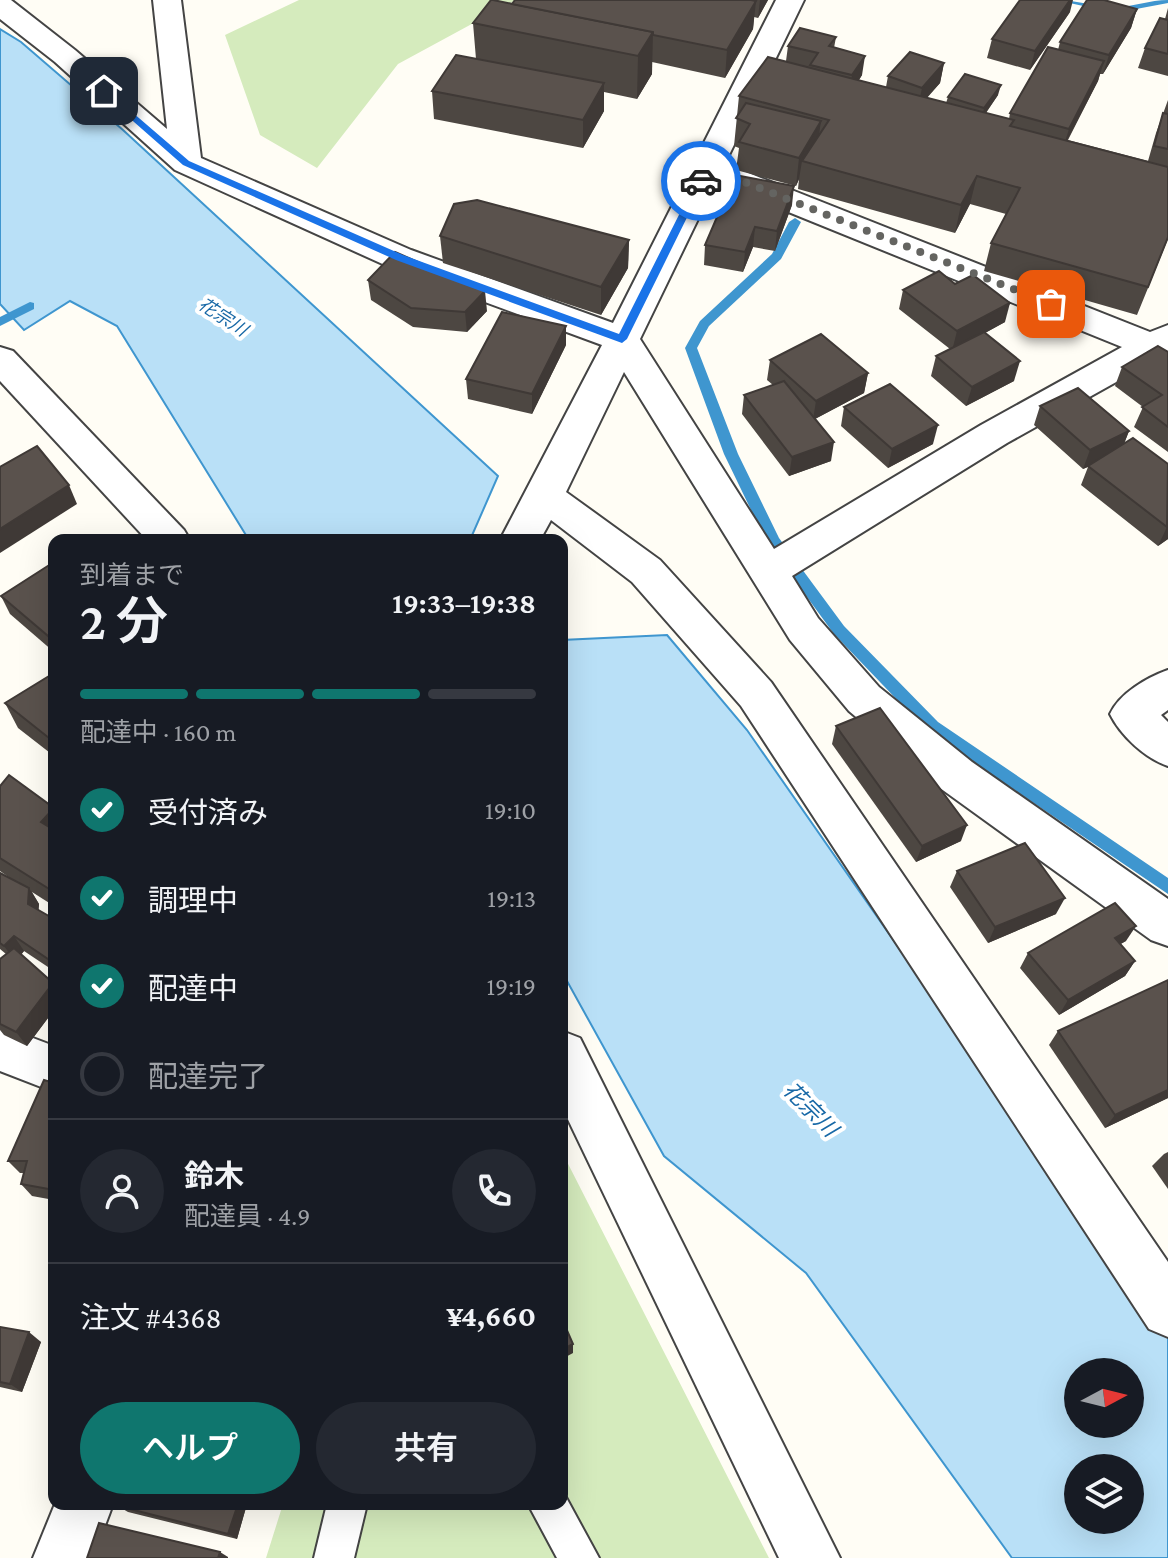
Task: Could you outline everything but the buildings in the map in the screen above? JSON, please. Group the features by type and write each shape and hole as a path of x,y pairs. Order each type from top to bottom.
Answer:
{"street":[{"path":"167,0 186,163"},
{"path":"523,534 790,0"},
{"path":"0,5 65,56 186,163 399,258 622,339 785,562 804,629 864,699 956,775 1163,915"},
{"path":"707,167 1162,347"},
{"path":"785,562 994,434 1162,347"},
{"path":"0,359 164,534"},
{"path":"545,496 646,571 756,694 1168,1310"},
{"path":"1168,687 1131,714 1168,748"},
{"path":"4,1050 48,1067"},
{"path":"568,1066 810,1558"},
{"path":"63,1558 82,1510"}],"lane":[{"path":"334,1558 346,1510"},
{"path":"551,1510 579,1558"}],"green space":[{"path":"299,0 516,0 398,64 317,168 260,135 225,35"},
{"path":"568,1164 769,1558 266,1558 281,1510 568,1510"}],"water":[{"name":"花宗川","path":"0,29 21,42 123,130 498,476 473,534 245,534 117,326 70,301 24,330 0,304"},
{"name":"花宗川","path":"667,635 747,730 1168,1334 1168,1558 1012,1558 806,1273 664,1156 568,983 568,640"}],"waterway":[{"path":"1061,0 1115,10 1168,0"},
{"path":"795,222 777,256 704,324 691,348 731,454 773,541 839,630 932,726 1168,887"},
{"path":"0,322 30,306"}],"way so far":[{"path":"701,181 707,167 1051,304"}],"route":[{"path":"104,91 186,163 399,258 622,339 701,181"}]}
